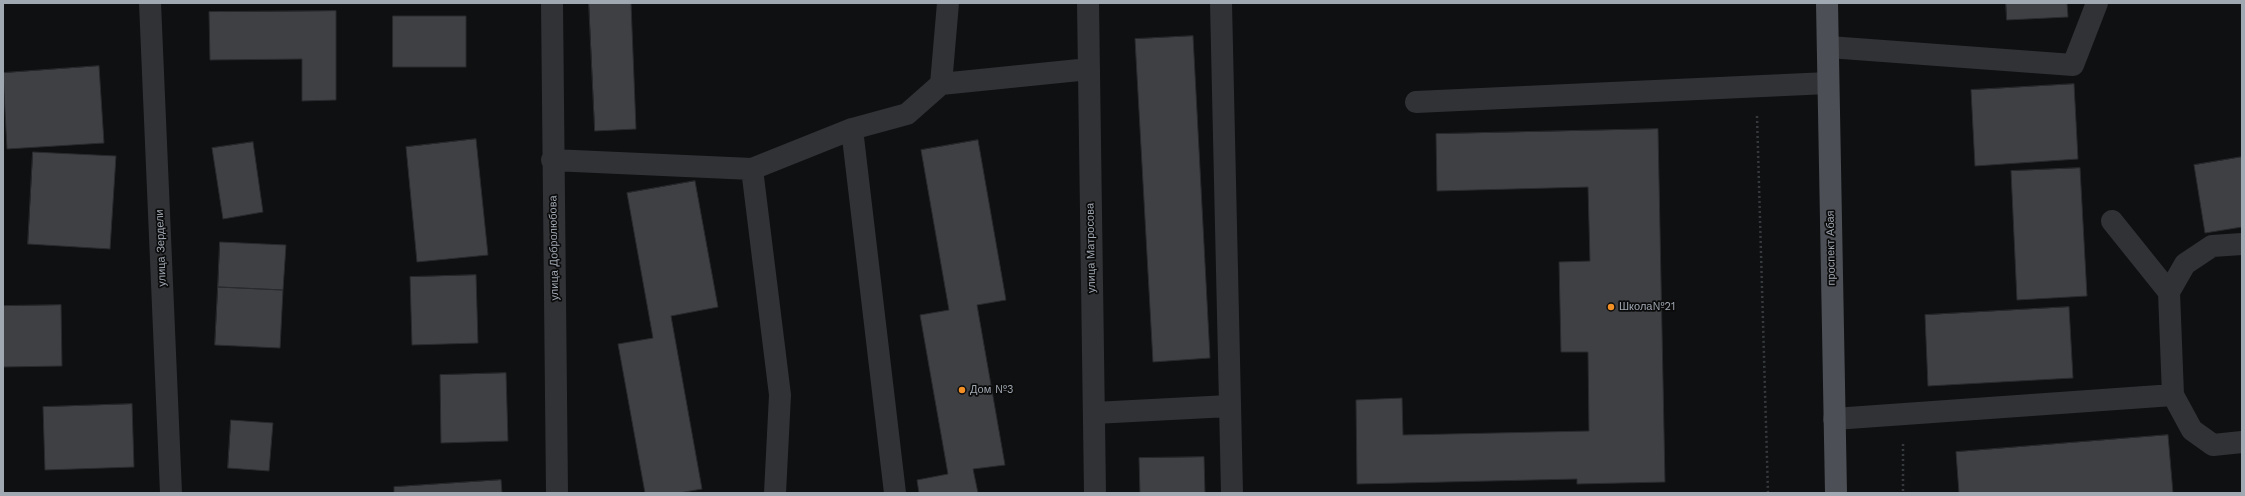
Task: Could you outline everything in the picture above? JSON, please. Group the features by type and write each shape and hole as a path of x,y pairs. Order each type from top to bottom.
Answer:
{"main road":[{"name":"проспект Абая","path":"1827,3 1836,493"}],"street":[{"name":"улица Зердели","path":"150,3 171,493"},
{"name":"улица Добролюбова","path":"552,3 552,160 557,493"},
{"path":"941,84 948,3"},
{"name":"улица Матросова","path":"1088,3 1095,493"},
{"path":"1221,3 1232,493"},
{"path":"1829,47 2073,65 2097,3"},
{"path":"552,160 752,169 852,129 906,114 941,84 1089,69"},
{"path":"1416,102 1828,83"},
{"path":"852,129 896,493"},
{"path":"752,169 780,395 775,493"},
{"path":"2112,221 2169,292"},
{"path":"2242,244 2212,246 2185,264 2169,292 2173,395 2192,430 2213,445 2242,442"},
{"path":"1834,419 2173,395"},
{"path":"1094,413 1230,406"}],"path":[{"path":"1756,86 1768,493"},
{"path":"1902,415 1903,493"}],"building":[{"path":"589,3 631,3 636,129 595,131"},
{"path":"2006,3 2067,3 2068,17 2007,20"},
{"path":"336,11 336,100 302,101 302,59 210,60 209,12"},
{"path":"393,16 466,16 466,67 393,67"},
{"path":"1193,36 1210,358 1153,362 1135,39"},
{"path":"99,66 104,143 7,149 3,73"},
{"path":"2074,84 2078,159 1975,166 1971,90"},
{"name":"Школа№21","path":"1658,129 1665,482 1577,484 1577,479 1357,484 1356,400 1402,398 1403,435 1589,431 1588,352 1561,352 1559,262 1590,261 1588,187 1437,191 1436,134"},
{"path":"476,139 488,255 417,262 406,147"},
{"name":"Дом №3","path":"978,140 1006,300 977,305 1005,465 973,469 978,493 919,493 917,480 948,474 920,315 949,310 921,150"},
{"path":"253,142 263,212 223,219 212,148"},
{"path":"33,152 116,156 110,249 28,244"},
{"path":"2242,157 2242,227 2205,233 2194,165"},
{"path":"2080,168 2087,296 2017,300 2011,171"},
{"path":"695,181 718,307 671,316 702,489 679,493 645,493 618,344 653,338 627,193"},
{"path":"220,242 286,245 283,290 218,287"},
{"path":"476,275 478,343 412,345 410,277"},
{"path":"218,287 283,290 280,348 215,345"},
{"path":"61,305 62,366 3,367 3,306"},
{"path":"2069,307 2073,378 1928,386 1925,315"},
{"path":"506,373 508,441 441,443 440,375"},
{"path":"132,404 134,467 45,470 43,407"},
{"path":"231,420 273,423 269,471 228,468"},
{"path":"2168,435 2173,493 1959,493 1956,452"},
{"path":"1204,457 1205,493 1140,493 1139,458"},
{"path":"501,480 502,493 394,493 394,487"}],"place":[{"name":"Школа№21","path":"1611,307"},
{"name":"Дом №3","path":"962,390"}]}
